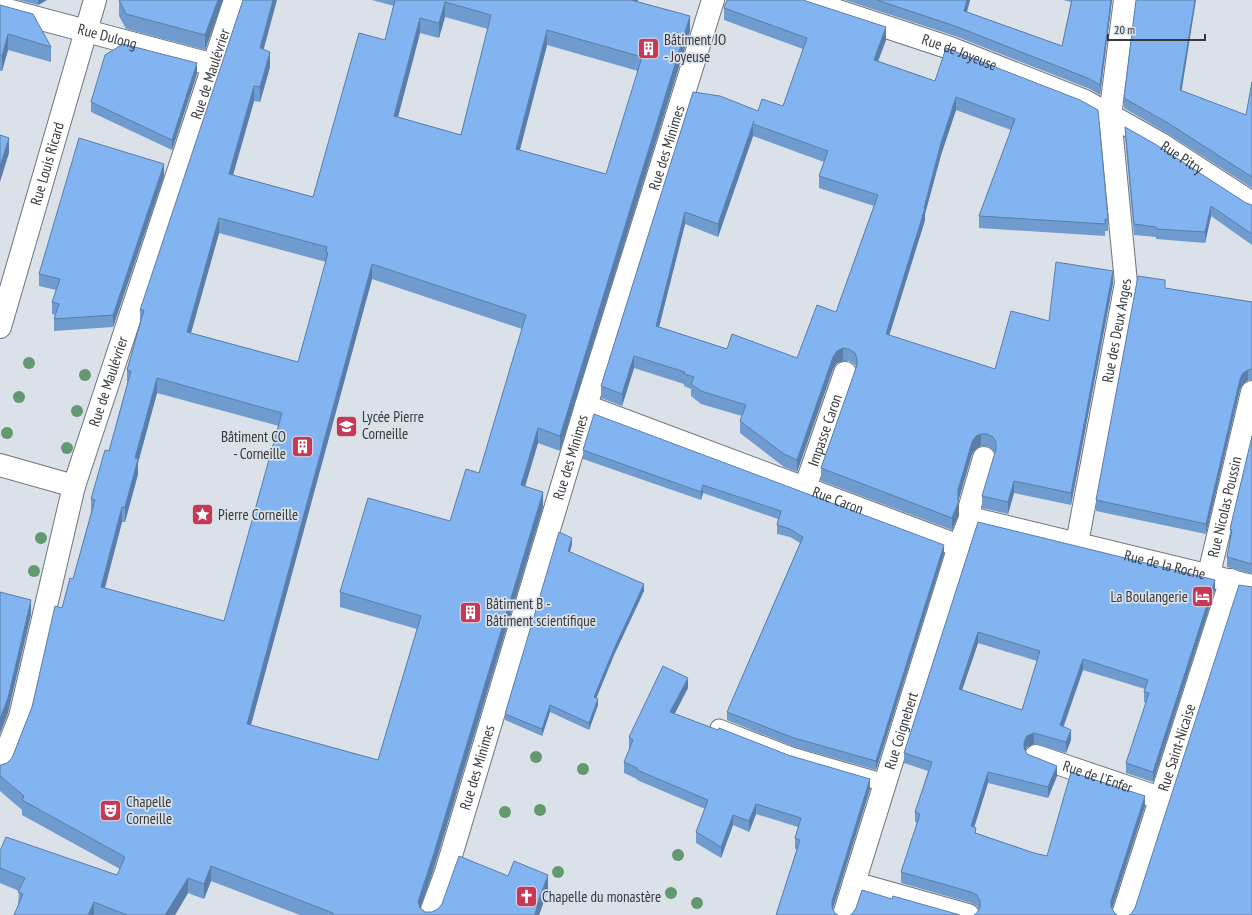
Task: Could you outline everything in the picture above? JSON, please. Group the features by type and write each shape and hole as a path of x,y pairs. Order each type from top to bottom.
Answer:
{"street":[{"name":"Rue Louis Ricard","path":"0,327 95,0"},
{"name":"Rue de Maulévrier","path":"0,768 20,717 74,486 235,0"},
{"name":"Rue des Minimes","path":"430,915 446,872 586,406 713,0"},
{"name":"Rue de Joyeuse","path":"804,0 950,48 1085,101 1110,116"},
{"name":"Rue des Deux Anges","path":"1077,543 1126,283 1110,116 1125,0"},
{"name":"Rue Dulong","path":"0,8 214,65"},
{"name":"Rue Pitry","path":"1110,116 1161,144 1252,204"},
{"name":"Impasse Caron","path":"804,488 845,373"},
{"name":"Rue Nicolas Poussin","path":"1208,574 1252,392"},
{"name":"Rue Caron","path":"586,406 959,546"},
{"path":"959,546 970,518 970,506 984,458"},
{"path":"0,465 74,486"},
{"path":"970,518 1077,543"},
{"name":"Rue de la Roche","path":"1077,543 1252,586"},
{"name":"Rue Coignebert","path":"844,915 959,546"},
{"name":"Rue Saint-Nicaise","path":"1123,915 1231,580"},
{"name":"Rue de l'Enfer","path":"1036,756 1160,798"},
{"path":"854,883 968,915"}],"lane":[{"path":"719,728 791,756 886,783"}],"building":[{"path":"119,0 218,0 205,35 126,14"},
{"path":"243,0 273,0 260,48 270,52 260,87 254,86 229,174 313,197 359,33 385,40 395,0 631,0 690,16 560,436 538,428 521,485 543,492 418,902 420,908 425,912 432,912 438,909 442,904 459,856 508,876 514,861 548,875 535,915 333,915 333,913 211,866 204,884 188,878 165,915 127,915 94,902 88,915 14,915 23,894 18,892 25,878 0,868 0,851 6,837 117,875 125,857 22,800 24,796 0,776 0,765 7,763 12,758 32,707 55,606 62,608 70,578 73,579 95,500 91,499 105,450 109,451 131,371 127,370 144,310 140,310","holes":["445,2 491,15 461,135 394,116 420,18 439,23","547,30 642,57 606,174 516,149","219,218 327,247 326,252 328,253 298,362 187,332","372,264 526,315 479,473 466,469 450,521 368,498 340,592 421,616 378,760 247,724","157,378 282,413 224,621 101,587 122,507 125,507 138,459 135,458"]},
{"path":"727,0 803,0 886,27 874,60 935,81 946,48 1080,100 1098,110 1108,219 1105,219 1105,224 979,216 1015,119 956,97 941,143 925,208 886,334 995,369 1011,311 1049,321 1056,262 1113,271 1071,493 1014,481 1008,502 982,496 996,449 996,442 993,437 987,434 976,436 972,442 958,490 958,503 952,518 821,468 857,365 855,353 849,349 843,348 837,351 833,357 797,460 784,454 740,421 746,405 701,391 691,384 694,377 684,374 685,372 634,356 622,394 601,386 693,92 720,96 758,111 762,99 783,106 807,38 724,8","holes":["754,121 753,124 828,151 819,176 878,195 836,312 817,305 797,358 732,334 727,349 656,326 685,212 718,224"]},
{"path":"877,0 967,0 964,11 1062,46 1072,0 1111,0 1100,85 1090,79 955,26"},
{"path":"1136,0 1195,0 1180,90 1246,115 1252,82 1252,177 1168,123 1124,98"},
{"path":"0,5 33,14 51,47 8,34 2,56 0,55"},
{"path":"123,44 197,63 172,140 91,102 105,55"},
{"path":"1125,127 1155,144 1246,203 1252,205 1252,234 1211,206 1205,232 1156,229 1156,227 1134,224"},
{"path":"0,135 9,138 0,166"},
{"path":"79,138 164,164 113,315 54,319 59,304 52,302 60,279 39,274"},
{"path":"1138,276 1165,280 1165,288 1252,302 1252,369 1243,373 1240,379 1206,524 1096,500"},
{"path":"594,414 944,545 876,761 794,738 727,712 803,537 790,529 777,525 781,511 703,485 701,492 583,450"},
{"path":"1252,436 1252,564 1227,557 1232,530 1230,529"},
{"path":"978,522 1215,580 1153,772 1126,763 1149,693 1144,692 1148,680 1083,659 1060,725 1071,730 1066,742 1034,733 1027,736 1024,742 1024,748 1027,754 1057,766 1048,787 988,772 971,826 976,828 975,833 1047,856 1071,772 1145,796 1111,901 1111,907 1117,915 974,915 980,907 980,901 977,895 901,872 920,814 915,812 932,762 904,753","holes":["978,632 1040,651 1022,710 959,689"]},
{"path":"559,532 572,538 568,551 644,584 594,697 598,699 589,723 550,705 542,729 505,714"},
{"path":"1239,585 1252,587 1252,915 1129,915 1135,908"},
{"path":"0,592 31,600 8,698 0,719"},
{"path":"663,666 688,678 670,712 718,730 719,728 788,755 870,779 832,901 832,908 838,915 776,915 800,840 795,838 801,818 756,804 749,821 733,815 721,847 696,832 708,800 637,770 637,768 624,762 633,740 629,737"},
{"path":"862,890 892,899 893,896 960,915 850,915 856,908"}],"place":[{"name":"Bâtiment JO - Joyeuse","path":"648,49"},
{"name":"Lycée Pierre Corneille","path":"346,426"},
{"name":"Bâtiment CO - Corneille","path":"302,446"},
{"name":"Pierre Corneille","path":"202,515"},
{"name":"La Boulangerie","path":"1203,597"},
{"name":"Bâtiment B - Bâtiment scientifique","path":"470,613"},
{"name":"Chapelle Corneille","path":"110,811"},
{"name":"Chapelle du monastère","path":"526,897"}]}
